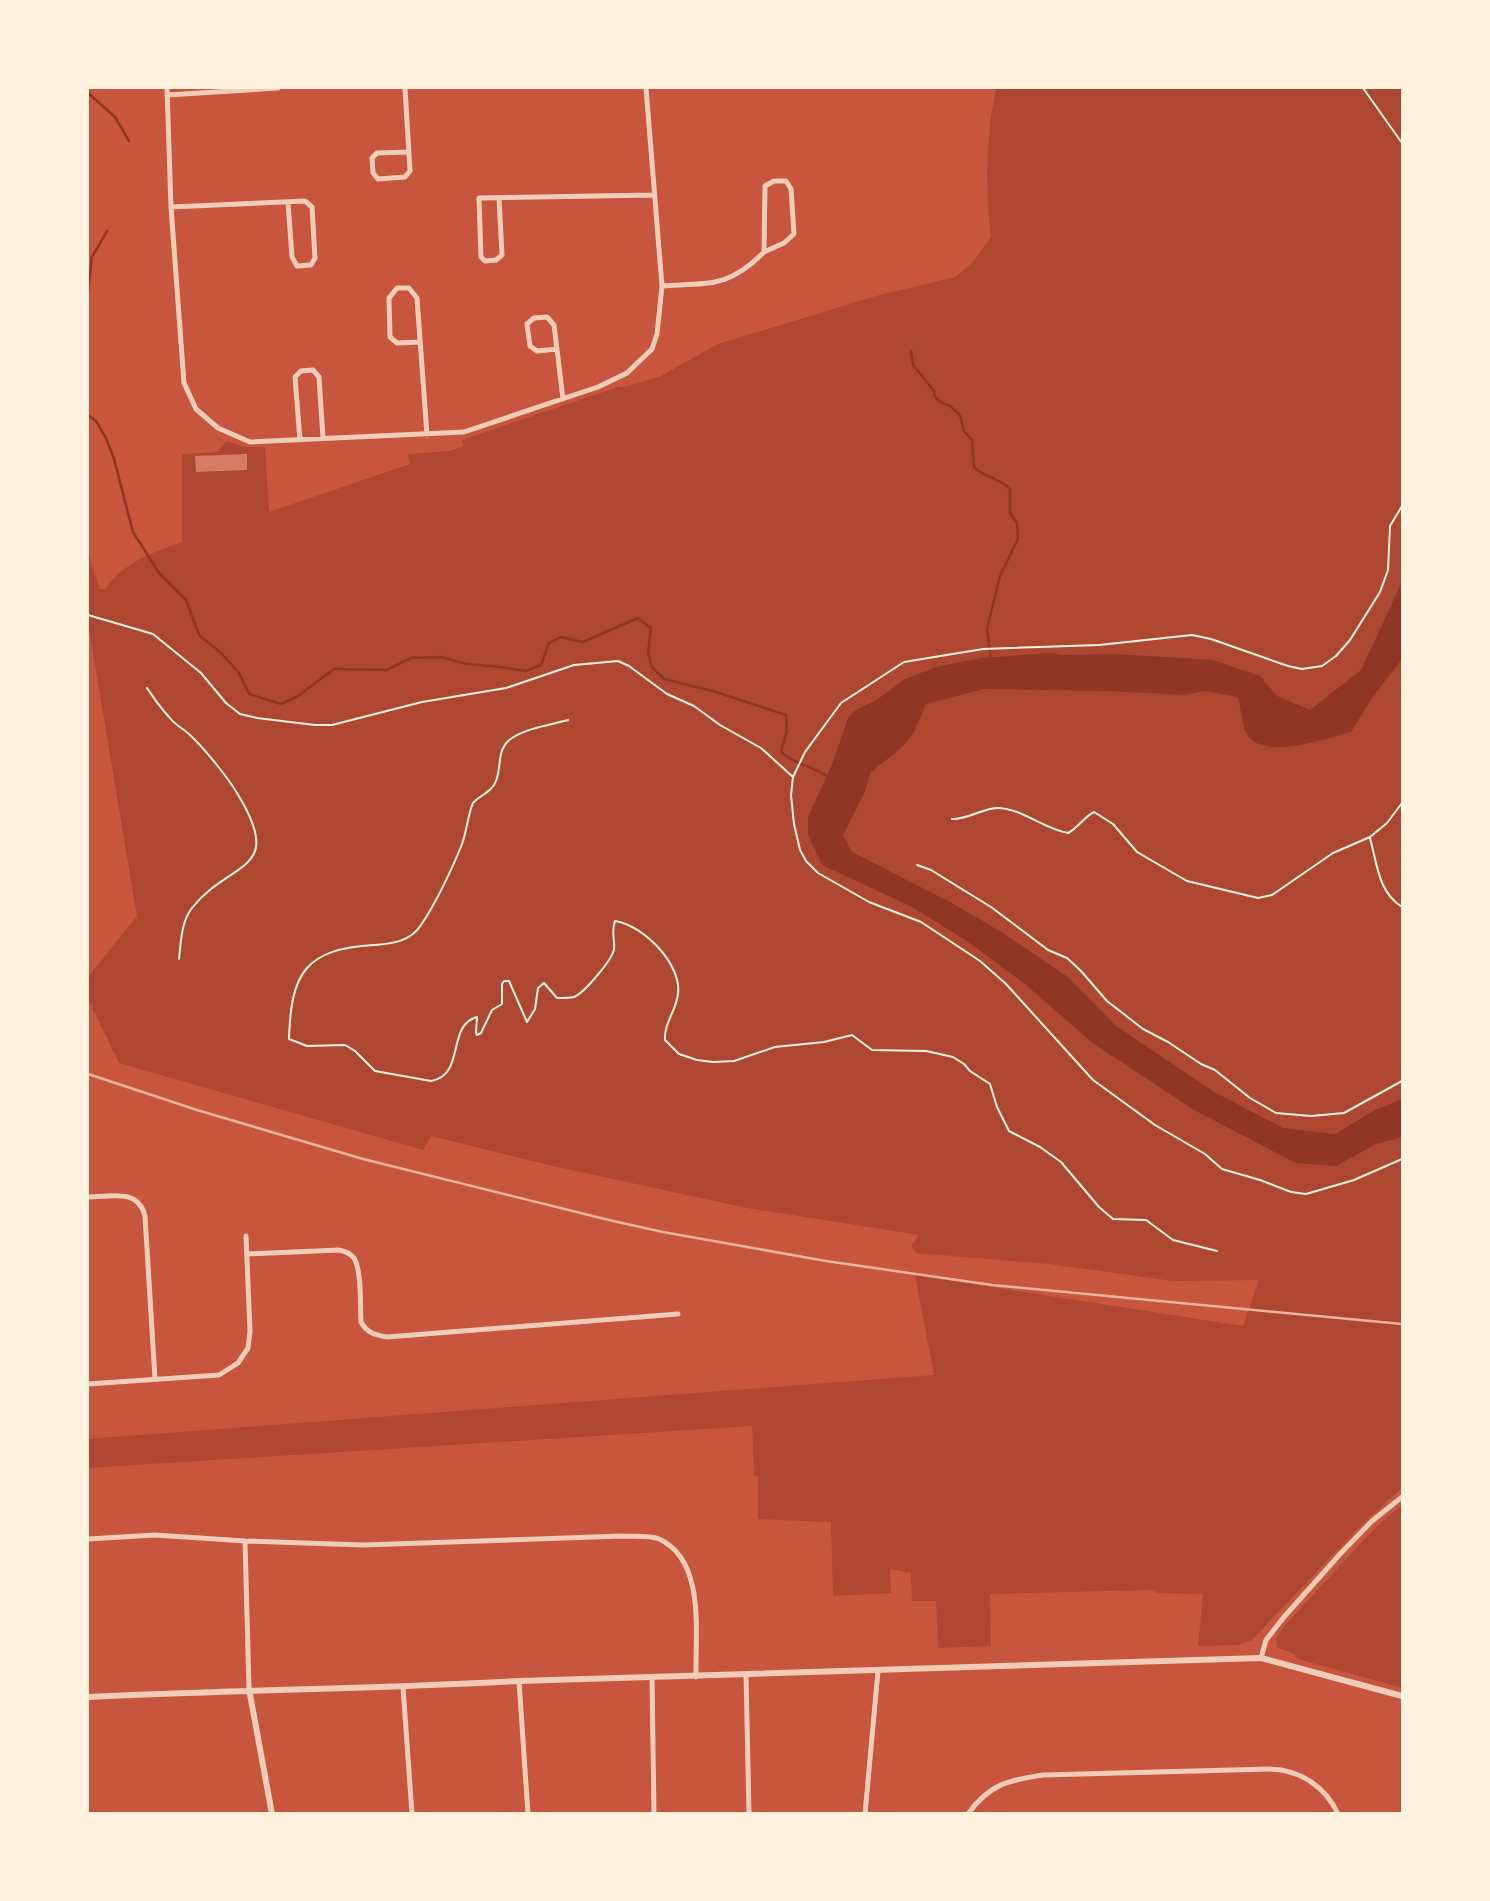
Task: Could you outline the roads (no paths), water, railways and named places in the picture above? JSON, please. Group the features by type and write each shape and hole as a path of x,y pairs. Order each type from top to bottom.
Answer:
{"street":[{"path":"278,88 167,91 171,207 184,383 195,407 218,428 250,442 464,432 598,387 627,373 652,349 657,334 662,286 646,88"},
{"path":"405,88 409,152 410,171 405,177 378,179 373,173 372,158 377,153 409,152"},
{"path":"662,286 715,283 733,278 764,251 784,243 794,234 791,189 786,181 774,181 765,186 764,251"},
{"path":"499,198 502,255 496,260 485,261 481,257 479,198 654,195"},
{"path":"171,207 305,201 312,207 316,258 311,265 297,266 292,257 288,202"},
{"path":"420,342 397,343 390,337 388,298 397,288 409,288 417,298 427,435"},
{"path":"557,349 537,351 530,346 527,324 534,318 547,317 554,325 557,349 563,398"},
{"path":"300,440 295,377 300,371 313,370 319,377 323,438"},
{"path":"88,1197 130,1197 137,1199 142,1206 145,1216 155,1380"},
{"path":"88,1384 219,1375 238,1363 248,1348 250,1331 246,1236"},
{"path":"247,1254 339,1250 347,1252 353,1257 357,1268 360,1322 372,1334 387,1337 678,1314"},
{"path":"1261,1658 1266,1640 1284,1617 1372,1521 1402,1497"},
{"path":"88,1539 155,1535 363,1545 622,1536 657,1538 674,1548 690,1571 694,1595 696,1677"},
{"path":"245,1541 249,1689 272,1814"},
{"path":"88,1697 249,1689 403,1687 1261,1658 1402,1696"},
{"path":"865,1814 878,1671"},
{"path":"746,1674 749,1814"},
{"path":"652,1677 654,1814"},
{"path":"519,1681 528,1814"},
{"path":"403,1687 412,1814"},
{"path":"968,1814 979,1798 999,1784 1017,1778 1270,1769 1288,1770 1306,1777 1332,1802 1338,1814"}],"waterway":[{"path":"88,93 115,117 129,141"},
{"path":"88,291 92,257 107,231"},
{"path":"911,351 913,365 934,391 935,397 960,415 964,431 972,440 974,467 1010,489 1010,513 1017,523 1018,539 1000,576 987,629 991,660"},
{"path":"88,415 96,421 106,438 133,532 159,573 186,600 199,635 239,673 249,694 281,704 298,696 334,669 386,670 411,658 441,657 466,664 526,671 541,665 549,643 561,637 583,642 638,618 651,628 648,653 652,667 664,679 713,691 786,715 787,731 781,751 790,759 827,776"}],"railway":[{"path":"88,1074 197,1110 363,1159 663,1232 826,1261 992,1285 1402,1324"}]}
